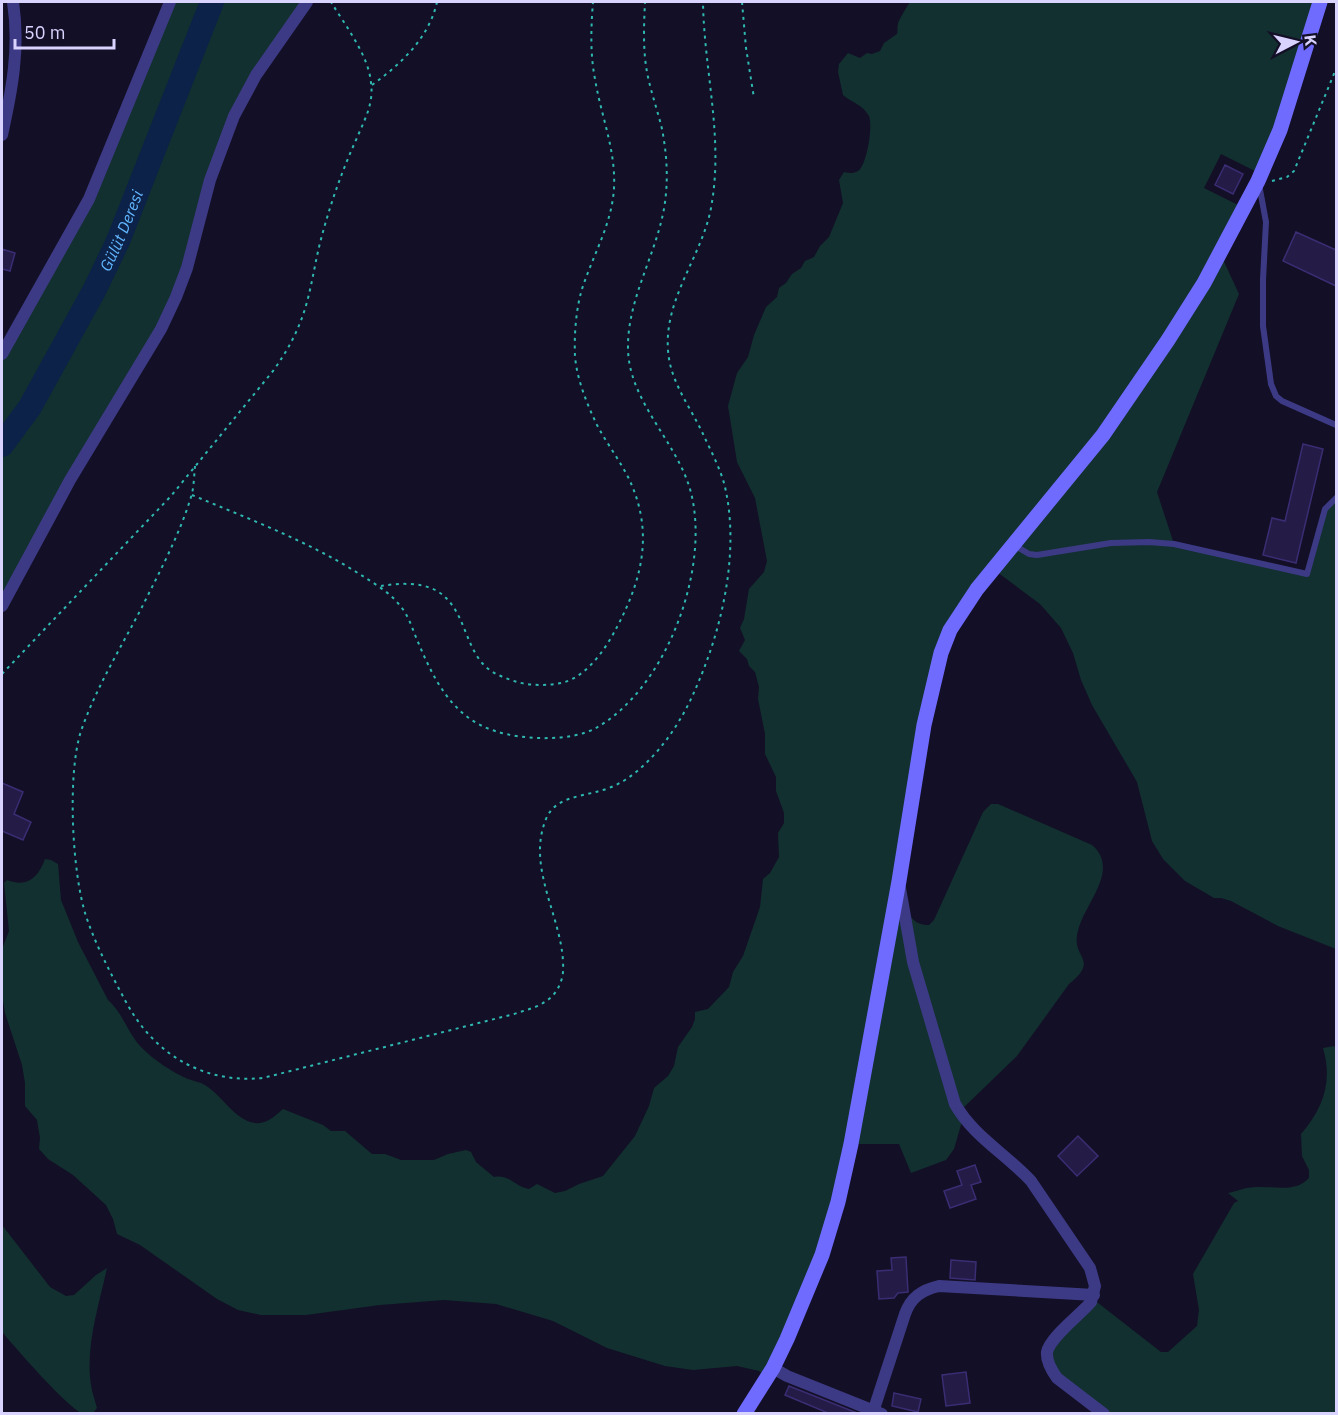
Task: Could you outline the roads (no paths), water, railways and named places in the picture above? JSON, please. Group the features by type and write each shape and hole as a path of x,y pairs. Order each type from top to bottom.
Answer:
{"street":[{"path":"2,135 15,71 17,48 13,2"},
{"path":"2,354 89,198 170,2"},
{"path":"2,606 70,480 160,329 187,268 210,180 234,116 256,75 307,2"},
{"path":"744,1413 773,1368 810,1287 838,1202 851,1144 899,880 924,725 941,653 950,630 962,609 1013,544 1103,435 1204,283 1258,181 1280,130 1320,2"},
{"path":"899,880 913,962 956,1104 963,1118 973,1130 1031,1181 1094,1277 1094,1295 1084,1310 1050,1345 1047,1358 1057,1378 1104,1413"},
{"path":"773,1368 787,1376 876,1412 905,1314 914,1298 921,1292 939,1286 1094,1295"}],"lane":[{"path":"1258,181 1266,222 1263,326 1271,384 1276,396 1282,401 1336,425"},
{"path":"1013,544 1029,554 1037,555 1132,541 1174,544 1307,574 1325,509 1336,498"}],"waterway":[{"name":"Gülüt Deresi","path":"2,445 30,407 95,289 118,241 212,2"}]}
